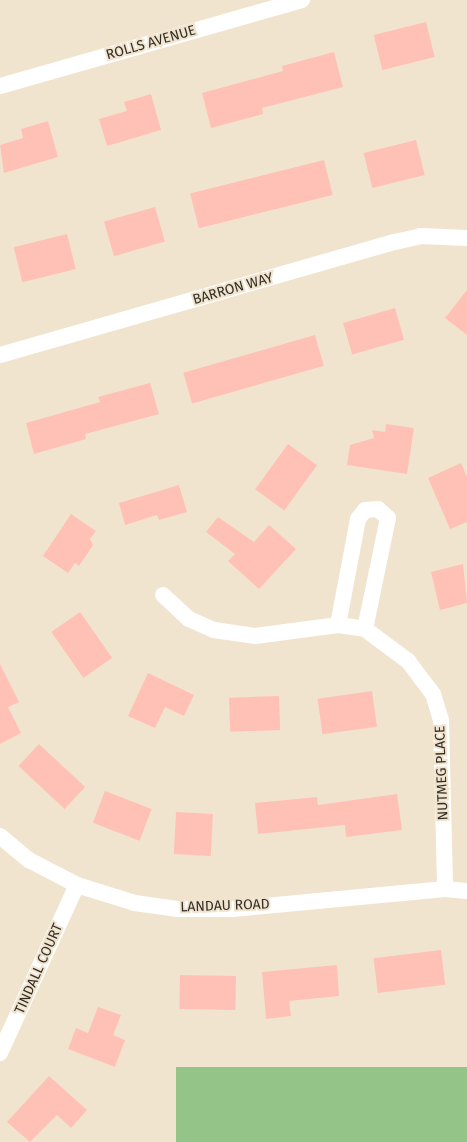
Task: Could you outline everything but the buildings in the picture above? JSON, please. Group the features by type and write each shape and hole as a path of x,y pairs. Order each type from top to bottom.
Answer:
{"street":[{"name":"ROLLS AVENUE","path":"0,86 302,0"},
{"name":"BARRON WAY","path":"0,355 395,242 422,236 467,238"},
{"path":"338,625 358,519 365,510 378,509 388,518 364,629"},
{"name":"NUTMEG PLACE","path":"163,595 189,619 240,635 282,634 338,625 364,629 377,635 418,671 432,694 441,720 445,889"},
{"name":"LANDAU ROAD","path":"0,836 29,860 76,885 135,903 177,909 233,908 445,889 467,890"},
{"name":"TINDALL COURT","path":"0,1052 76,885"}],"green space":[{"path":"176,1067 467,1067 467,1142 176,1142"}]}
